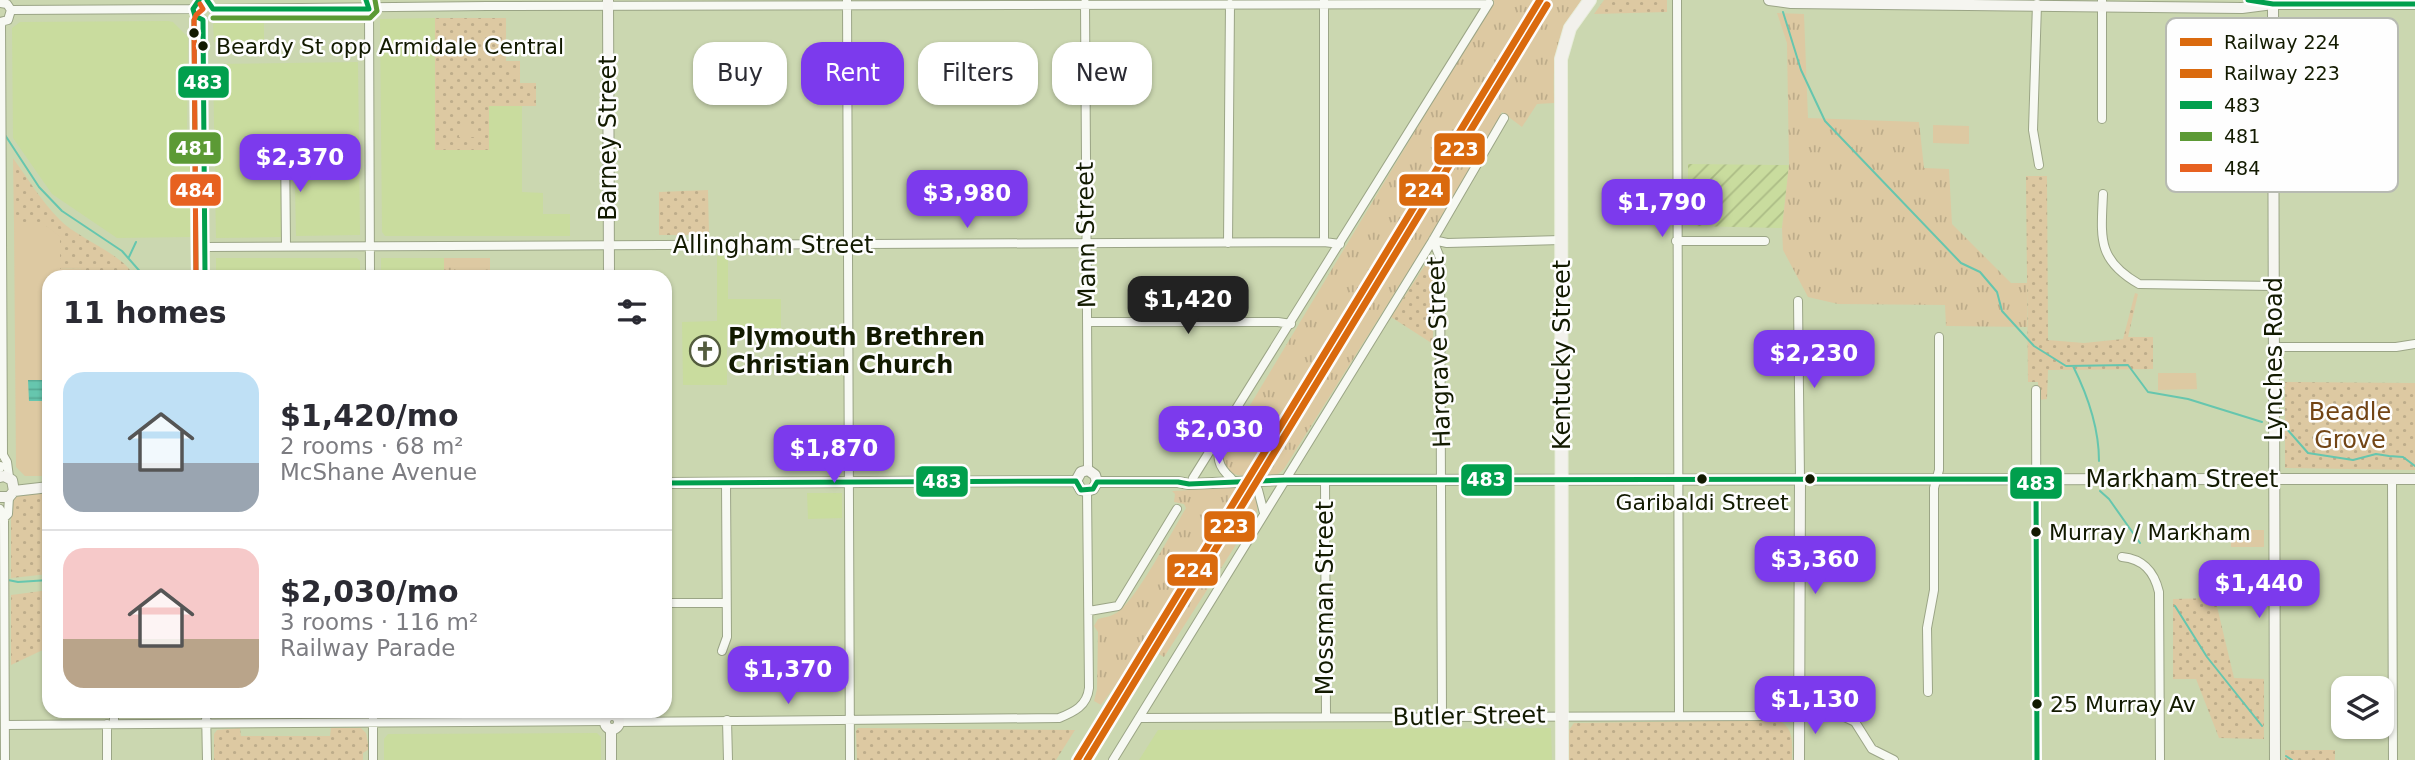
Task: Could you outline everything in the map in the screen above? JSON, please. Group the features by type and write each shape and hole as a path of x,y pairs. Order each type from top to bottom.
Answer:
{"main road":[{"name":"Kentucky Street","path":"1562,760 1561,59 1570,28 1590,0"}],"street":[{"path":"193,9 199,0"},
{"path":"193,9 197,18 204,20 212,15 213,9 208,0"},
{"path":"1676,0 1679,716"},
{"path":"1769,0 1791,3 2102,2 2242,8 2273,2"},
{"path":"2248,0 2415,4"},
{"path":"1324,2 1324,242"},
{"path":"213,9 369,3 486,6 1489,2"},
{"path":"1193,478 1221,437 1489,2"},
{"path":"2102,2 2102,119"},
{"path":"369,3 370,270"},
{"path":"847,3 850,760"},
{"name":"Mann Street","path":"1084,3 1088,470"},
{"name":"Barney Street","path":"608,4 609,270"},
{"path":"2037,4 2033,130 2039,165"},
{"path":"4,518 8,514 8,461 2,458 1,22 10,18 7,5 193,9"},
{"path":"1228,243 1230,5"},
{"path":"204,20 205,270"},
{"path":"1113,760 1433,240 1504,118"},
{"path":"285,142 286,246"},
{"name":"Lynches Road","path":"2274,192 2275,760"},
{"path":"2103,194 2101,232 2104,249 2110,261 2123,274 2139,284 2274,286"},
{"path":"1433,240 1447,243 1562,240"},
{"name":"Hargrave Street","path":"1433,240 1440,258 1442,716"},
{"path":"1676,241 1765,242"},
{"name":"Allingham Street","path":"205,247 1340,244"},
{"path":"1798,301 1799,760"},
{"path":"1087,322 1278,321 1291,324"},
{"path":"1928,692 1927,628 1934,590 1934,488 1939,470 1939,337"},
{"path":"2274,347 2396,347 2415,344"},
{"path":"2036,390 2036,760"},
{"path":"1221,437 1218,462 1233,480"},
{"path":"1088,470 1095,475 1097,482 1093,489 1087,491 1078,487 1076,481 1081,472 1088,470"},
{"name":"Markham Street","path":"1178,482 1193,478 1252,482 1563,479 2415,480"},
{"name":"Markham Street","path":"1097,482 1229,484 1233,480"},
{"name":"Mossman Street","path":"1325,480 1326,717"},
{"path":"2392,480 2393,760"},
{"path":"672,483 1076,481"},
{"path":"1252,482 1258,491 1264,513"},
{"path":"722,650 727,637 726,483"},
{"path":"8,487 29,484 42,487"},
{"path":"5,725 1059,718 1077,710 1088,698 1087,491"},
{"path":"0,509 4,518 6,597 5,760"},
{"path":"1089,611 1118,606 1177,509"},
{"path":"2122,557 2136,558 2145,565 2156,578 2159,592 2160,760"},
{"path":"672,603 726,603"},
{"name":"Butler Street","path":"1139,718 1838,714 1855,722 1872,749 1894,760"},
{"path":"107,760 112,718"},
{"path":"206,718 207,760"},
{"path":"373,718 373,760"},
{"path":"611,720 611,760"},
{"path":"727,720 728,760"}],"shaded area":[{"path":"435,18 436,149 489,105 522,106 522,192 543,193 543,214 570,214 570,236 385,236 382,232 380,19"},
{"path":"264,19 264,40 214,42 213,24 218,20"},
{"path":"20,22 173,22 188,37 187,141 193,142 193,237 117,238 52,194 13,138 12,28"},
{"path":"358,62 360,235 296,236 294,136 282,137 283,237 216,238 213,64"},
{"path":"1688,164 1789,165 1782,228 1688,226"},
{"path":"717,256 728,256 728,299 781,299 781,328 727,328 727,385 683,385 682,322 717,321"},
{"path":"216,258 357,258 360,261 360,270 216,270"},
{"path":"381,258 444,258 444,270 381,270"},
{"path":"807,493 842,493 842,518 808,519"},
{"path":"1551,728 1552,760 1139,760 1158,730"},
{"path":"597,733 601,737 601,760 384,760 384,739 388,734"}],"green space":[{"path":"1494,0 1534,0 1427,180 1244,476 1230,472 1224,465 1223,450"},
{"path":"1544,0 1582,0 1566,25 1557,48 1554,103 1537,104 1522,127 1502,112 1472,170 1284,469 1277,475 1254,476"},
{"path":"1604,0 1667,0 1667,12 1594,14"},
{"path":"1777,13 1804,14 1808,118 1919,122 1924,168 1949,169 1952,224 2011,283 2027,283 2027,327 1946,326 1945,305 1838,304 1808,297 1783,250 1782,228 1789,165 1787,43"},
{"path":"435,18 506,18 506,61 520,61 520,83 536,83 536,106 489,106 489,150 435,150"},
{"path":"1933,125 1969,126 1969,144 1933,143"},
{"path":"459,126 478,126 478,137 459,137"},
{"path":"13,158 60,220 120,260 130,270 60,269 45,225 14,225"},
{"path":"2026,176 2047,176 2048,340 2084,343 2123,339 2135,293 2138,294 2128,337 2153,337 2153,369 2048,370 2047,399 2038,400 2038,382 2028,382"},
{"path":"708,190 709,235 659,235 659,192"},
{"path":"14,225 45,225 60,237 60,269 81,270 42,270 42,476 25,476 16,467"},
{"path":"444,258 490,258 490,270 444,270"},
{"path":"1427,262 1434,264 1433,344 1391,317"},
{"path":"2158,373 2196,373 2197,389 2158,390"},
{"name":"Beadle Grove","path":"2285,382 2415,383 2415,470 2285,468"},
{"path":"1240,487 1120,679 1101,705 1094,701 1097,689 1098,632 1094,626 1098,619 1114,614 1127,603 1145,578 1186,508 1184,504 1174,502 1175,494 1172,491"},
{"path":"1245,489 1256,498 1257,512 1164,657 1150,649"},
{"path":"42,494 42,575 11,578 11,507 16,496"},
{"path":"2231,530 2264,530 2264,547 2231,547"},
{"path":"42,591 42,650 11,665 11,595"},
{"path":"2215,598 2234,678 2264,679 2264,739 2219,738 2196,679 2173,679 2173,599"},
{"path":"1778,720 1790,732 1792,760 1569,760 1569,730 1574,723"},
{"path":"240,728 241,736 330,736 331,728 361,728 366,733 369,749 363,753 363,760 214,760 214,734 217,730"},
{"path":"858,728 1075,730 1056,760 857,760"},
{"path":"2285,750 2335,750 2335,760 2285,760"}],"water":[{"path":"28,380 42,380 42,401 29,401"}],"waterway":[{"path":"1783,12 1801,70 1825,121 1961,263 1980,272 1997,292 2002,311 2034,346 2066,366 2128,365 2148,392 2188,399 2262,422"},
{"path":"5,135 39,187 62,211 122,251 139,270"},
{"path":"129,257 136,242"},
{"path":"2073,366 2092,412 2099,461"},
{"path":"2286,428 2308,453 2353,460 2376,454 2403,457 2415,466"},
{"path":"2100,491 2109,499 2140,543"},
{"path":"8,580 42,580"},
{"path":"2175,606 2207,657 2262,726"},
{"path":"2286,756 2292,760"}],"rail line":[{"name":"224","path":"1077,760 1540,0"},
{"name":"223","path":"1087,760 1547,5"}],"transit line":[{"name":"483","path":"199,0 193,9 195,16 203,20 205,270"},
{"name":"483","path":"207,0 213,9 369,9 366,0"},
{"name":"481","path":"213,18 370,18 377,11 375,0"},
{"name":"483","path":"2248,0 2273,4 2415,4"},
{"name":"484","path":"196,270 194,20 203,9 200,4"},
{"name":"481","path":"194,20 196,270"},
{"name":"483","path":"672,483 1076,481 1081,490 1093,489 1097,482 1189,484 1284,480 2036,479 2037,760"}],"place":[{"name":"Beardy St opp Armidale Central","path":"203,46"},
{"name":"Plymouth Brethren Christian Church","path":"705,351"},
{"name":"Garibaldi Street","path":"1702,479"},
{"name":"Murray / Markham","path":"2036,532"},
{"name":"25 Murray Av","path":"2037,704"}]}
